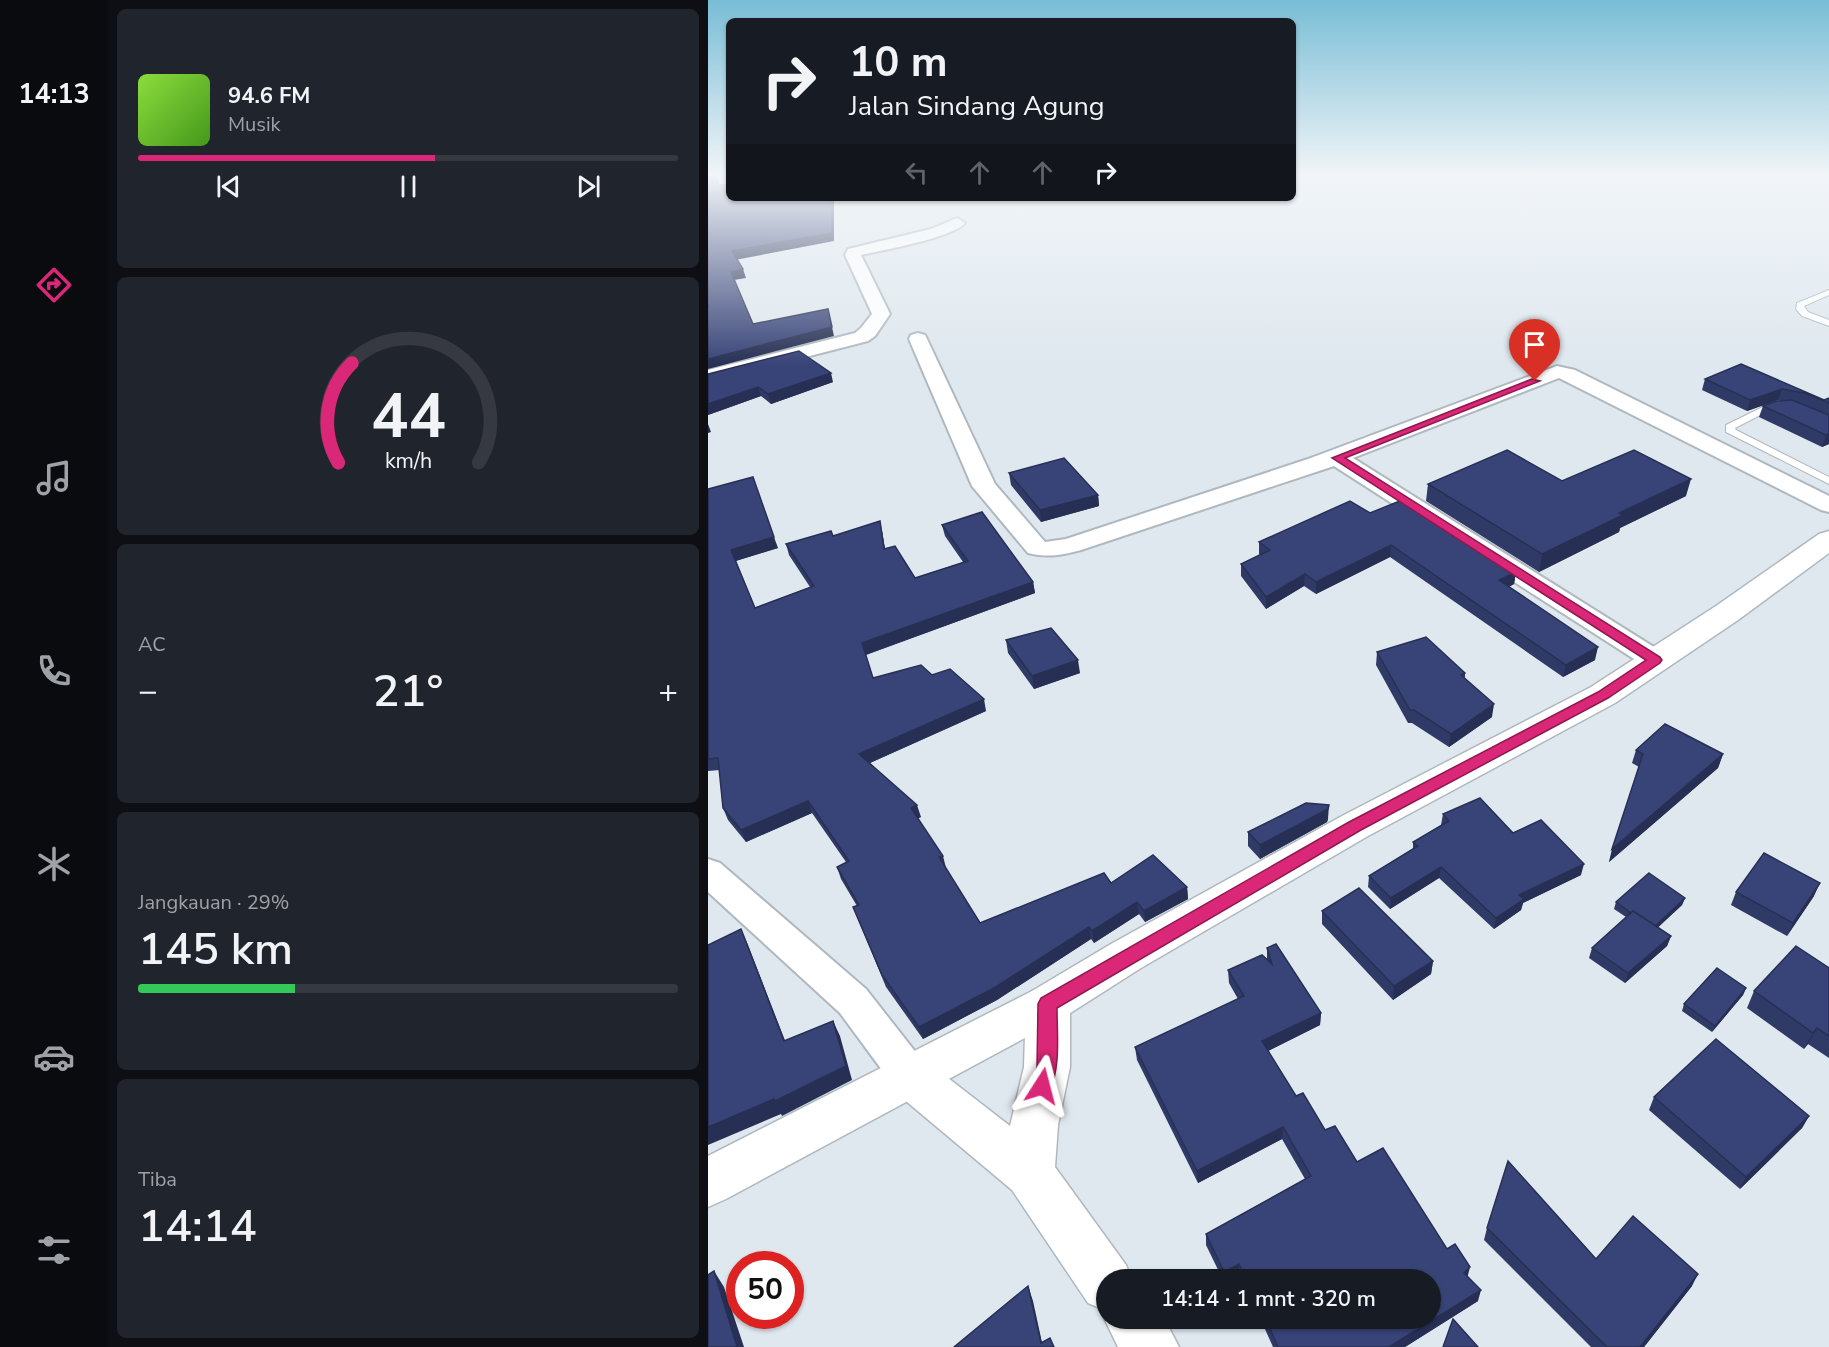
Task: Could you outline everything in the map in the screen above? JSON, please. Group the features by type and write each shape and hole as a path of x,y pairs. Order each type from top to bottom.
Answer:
{"main road":[{"path":"708,1182 1048,1004 1355,826 1603,695 1727,613 1829,540"},
{"path":"1030,1173 1034,1125 1047,1067 1048,1004"},
{"path":"910,1076 1030,1173 1097,1269"},
{"path":"1139,1329 1151,1347"}],"street":[{"path":"708,376 760,360 861,337 881,314 853,255 854,252 908,239"},
{"path":"918,339 984,486 1037,548 1049,550 1072,545 1217,500 1337,458 1560,372 1829,505"},
{"path":"1337,458 1655,660"},
{"path":"708,872 853,1001 910,1076"}],"lane":[{"path":"1829,292 1800,305 1800,309 1805,314 1829,323"},
{"path":"1783,403 1774,403 1730,427 1731,432 1829,481"}],"building":[{"path":"708,239 799,239 732,251 743,269 731,272 753,324 828,309 832,327 708,359"},
{"path":"799,351 831,373 768,394 758,387 708,404 708,374"},
{"path":"1741,364 1824,400 1829,398 1829,403 1805,393 1782,389 1750,400 1705,379"},
{"path":"1792,400 1829,415 1829,434 1826,435 1763,406 1777,401"},
{"path":"1507,450 1562,481 1634,450 1691,479 1619,513 1623,515 1542,554 1428,484"},
{"path":"1064,458 1098,495 1040,510 1009,473"},
{"path":"753,477 774,537 731,550 755,608 814,586 786,544 831,531 833,536 880,521 884,549 895,546 915,578 968,561 942,525 982,512 1033,582 862,643 873,678 921,665 932,675 950,669 984,699 859,754 917,805 911,808 943,856 939,857 980,923 1104,873 1111,883 1153,855 1187,887 1144,911 1137,902 1092,931 1089,927 994,988 919,1027 882,975 853,907 859,905 837,867 849,861 808,801 741,830 723,808 718,758 708,759 708,489"},
{"path":"1402,500 1516,572 1499,580 1598,647 1566,665 1391,545 1316,582 1305,574 1266,597 1241,564 1270,550 1259,542 1350,501 1370,513"},
{"path":"1051,628 1078,660 1032,676 1006,640"},
{"path":"1426,637 1465,673 1461,675 1494,704 1451,734 1414,710 1410,710 1377,652"},
{"path":"1665,724 1723,754 1612,849 1643,754 1636,750"},
{"path":"1480,798 1513,833 1541,820 1584,864 1519,895 1524,899 1496,918 1441,867 1391,898 1369,876 1418,846 1413,842 1449,821 1443,814"},
{"path":"1306,803 1329,805 1328,809 1260,845 1248,832"},
{"path":"1764,853 1820,883 1793,923 1736,892"},
{"path":"1649,873 1685,898 1655,926 1616,902"},
{"path":"1359,888 1433,961 1394,986 1322,911"},
{"path":"1633,911 1671,936 1628,973 1592,948"},
{"path":"741,929 784,1041 833,1021 846,1066 775,1101 774,1099 708,1127 708,945"},
{"path":"1276,944 1321,1013 1262,1041 1296,1096 1303,1093 1325,1130 1335,1126 1357,1162 1383,1148 1447,1249 1455,1244 1470,1267 1464,1273 1481,1290 1441,1315 1441,1269 1241,1269 1239,1264 1230,1269 1223,1269 1206,1234 1311,1176 1283,1127 1197,1171 1135,1047 1244,996 1228,970 1262,955 1272,964 1267,948"},
{"path":"1796,946 1829,968 1829,1036 1817,1028 1813,1033 1754,991"},
{"path":"1717,968 1746,988 1715,1026 1684,1004"},
{"path":"1716,1039 1809,1116 1746,1177 1654,1097"},
{"path":"1508,1161 1596,1259 1633,1216 1698,1274 1640,1347 1607,1347 1487,1228"},
{"path":"714,1271 726,1311 726,1329 732,1329 737,1347 708,1347 708,1275"},
{"path":"1028,1286 1041,1343 1050,1338 1054,1347 954,1347"},
{"path":"1453,1319 1478,1347 1443,1347"},
{"path":"1270,1329 1418,1329 1389,1347 1278,1347"}],"route":[{"path":"1042,1086 1047,1067 1048,1004 1126,956 1355,826 1603,695 1655,660 1337,458 1535,381"}]}
